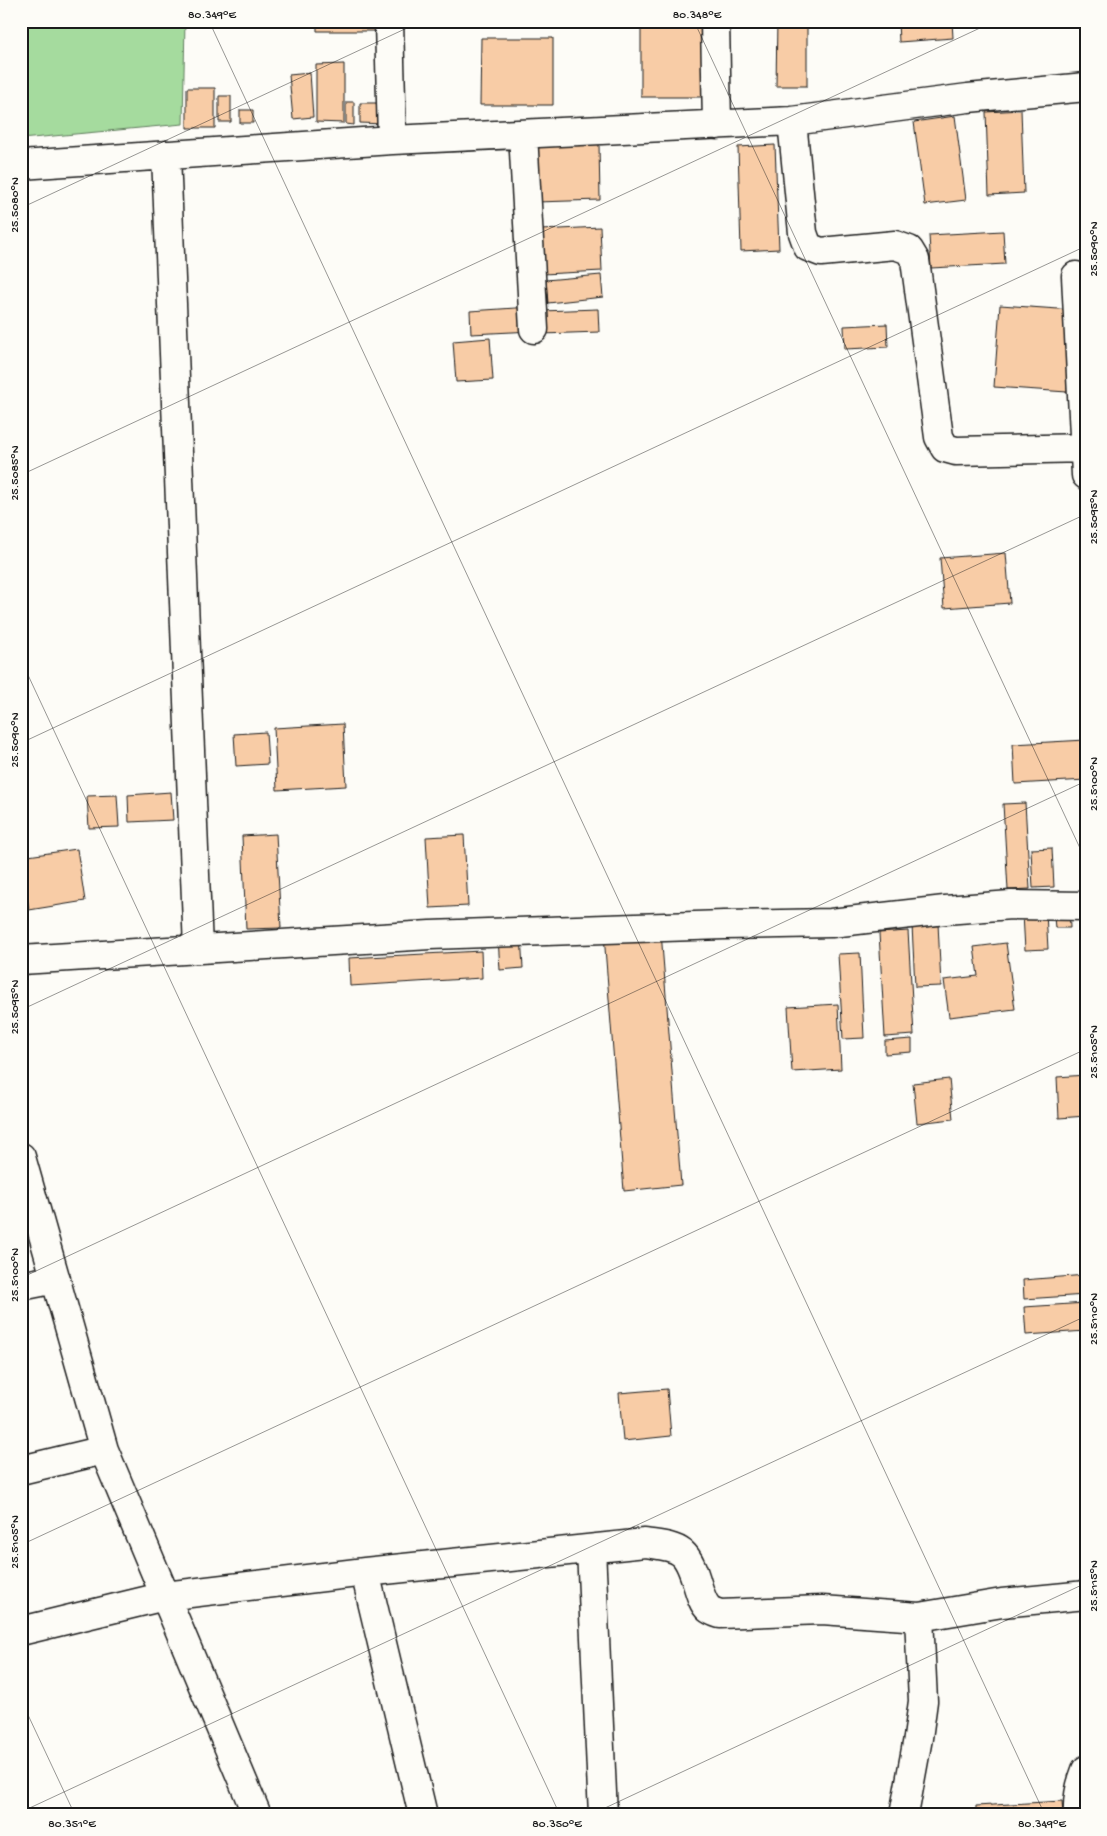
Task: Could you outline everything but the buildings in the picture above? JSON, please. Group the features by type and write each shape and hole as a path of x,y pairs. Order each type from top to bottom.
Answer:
{"street":[{"path":"389,21 392,140"},
{"path":"716,21 717,125"},
{"path":"21,165 392,140 792,121 968,98 1086,87"},
{"path":"792,121 803,233 808,247 821,252 895,245 909,250 915,260 939,437 946,448 956,451 1085,448"},
{"path":"523,134 534,329"},
{"path":"166,156 198,949"},
{"path":"1076,276 1086,475"},
{"path":"21,960 430,935 831,923 945,910 1012,905 1086,906"},
{"path":"21,1157 104,1450 257,1815"},
{"path":"21,1286 56,1280"},
{"path":"21,1470 104,1450"},
{"path":"21,1631 165,1596 366,1572 645,1543 668,1546 682,1553 692,1566 703,1598 709,1609 720,1614 822,1610 919,1617 1002,1603 1086,1595 1086,1605"},
{"path":"591,1549 603,1815"},
{"path":"366,1572 423,1815"},
{"path":"904,1815 923,1701 919,1617"},
{"path":"1078,1815 1081,1783 1086,1770"}],"green space":[{"path":"21,21 185,21 183,124 21,139"}]}
